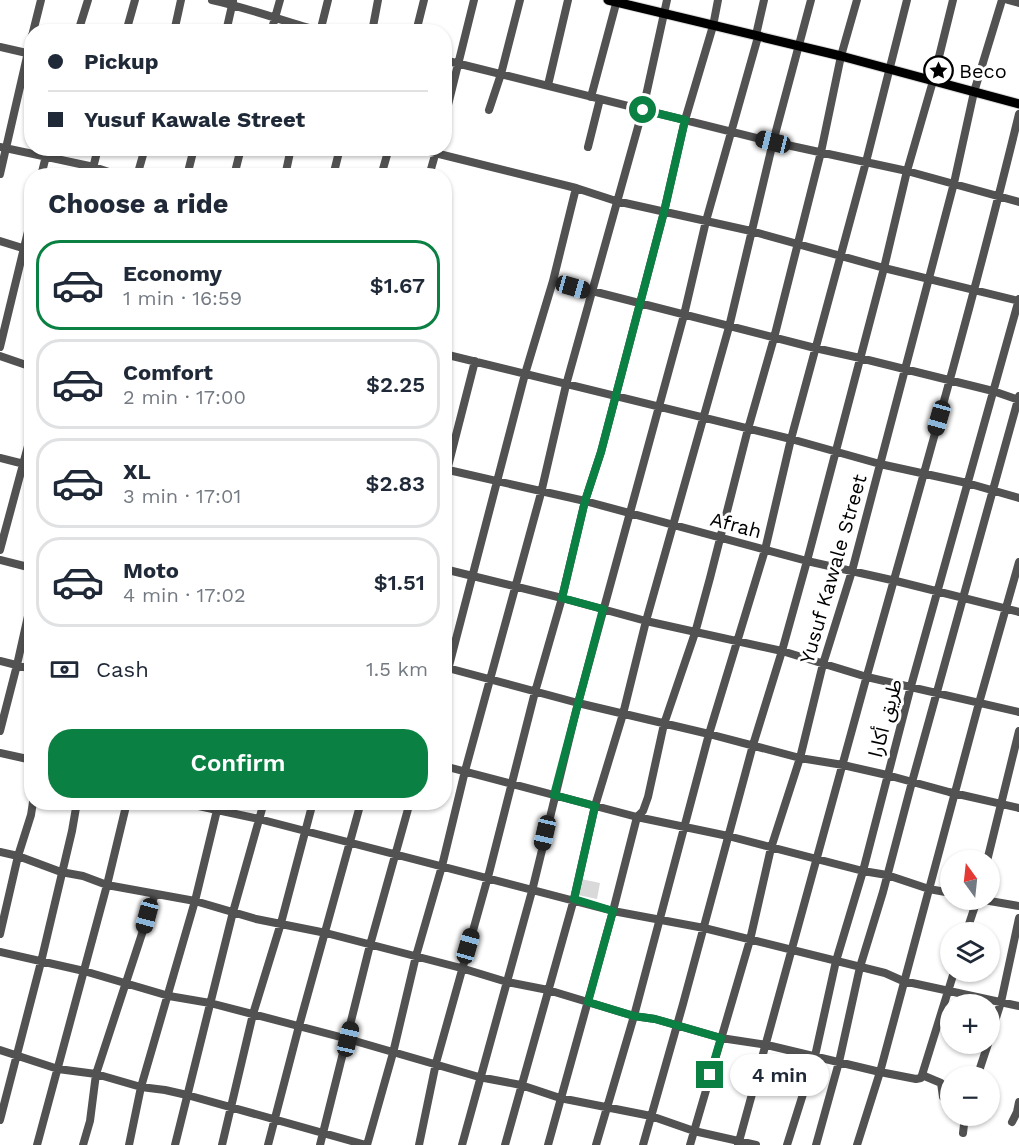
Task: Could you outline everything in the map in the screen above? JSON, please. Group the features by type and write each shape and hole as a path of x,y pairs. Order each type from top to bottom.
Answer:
{"main road":[{"path":"614,1 841,56 1019,104"}],"street":[{"path":"34,24 41,0"},
{"path":"80,24 88,0"},
{"path":"128,24 135,0"},
{"path":"176,24 181,0"},
{"path":"212,0 233,2 294,24"},
{"path":"273,24 280,0"},
{"path":"323,24 328,0"},
{"path":"374,24 378,0"},
{"path":"418,24 424,0"},
{"path":"452,88 474,0"},
{"path":"489,110 520,0"},
{"path":"548,85 568,0"},
{"path":"0,1050 58,1069 96,1074 141,1087 187,1095 366,1145 393,1053 416,956 541,493 566,385 643,110 667,0"},
{"path":"419,1145 436,1063 562,598 585,501 601,452 664,212 685,120 713,26 718,0"},
{"path":"462,1145 532,891 554,795 628,514 684,315 706,221 758,37 756,35 764,0"},
{"path":"505,1145 574,899 595,806 623,714 646,621 729,327 773,142 811,0"},
{"path":"548,1145 637,817 643,811 648,797 664,724 695,633 774,338 821,152 841,56 857,0"},
{"path":"596,1145 634,1016 709,734 765,550 790,440 866,162 907,0"},
{"path":"643,1145 753,745 807,561 953,0"},
{"name":"Yusuf Kawale Street","path":"690,1145 750,940 771,848 800,758 823,664 852,571 954,183 975,92 1002,0"},
{"path":"1008,0 1019,3"},
{"path":"591,97 614,1"},
{"path":"227,24 233,2"},
{"path":"0,47 24,52"},
{"path":"452,62 773,142 907,171 1019,202"},
{"path":"0,174 4,148 24,72"},
{"path":"588,147 600,99"},
{"path":"739,1143 867,677 896,581 1019,114"},
{"path":"4,148 24,150"},
{"path":"452,155 616,201 751,231 885,268 1019,300"},
{"path":"57,156 86,168"},
{"path":"452,647 525,374 554,281 576,188"},
{"path":"0,241 24,248"},
{"path":"0,347 24,260"},
{"path":"554,281 729,327 1019,398 860,967 839,1062 816,1145"},
{"name":"طريق أكارا","path":"787,1145 815,1056 836,961 1019,300"},
{"path":"0,356 24,364"},
{"path":"452,356 880,464 967,483 1019,498"},
{"path":"452,444 475,361"},
{"path":"0,458 24,464"},
{"name":"Afrah","path":"452,471 541,493 585,501 807,561 1019,612"},
{"path":"0,550 24,474"},
{"path":"0,560 24,566"},
{"path":"857,1145 880,1072 1019,562"},
{"path":"452,571 695,633 782,651 867,677 1019,712"},
{"path":"0,731 24,634"},
{"path":"0,661 24,667"},
{"path":"452,669 800,758 887,775 1019,808"},
{"path":"990,850 1019,730"},
{"path":"0,753 24,758"},
{"path":"452,768 637,817 728,836 862,871 887,875 940,891"},
{"path":"0,934 18,856 32,810"},
{"path":"0,1120 41,962 76,810"},
{"path":"37,1145 125,810"},
{"path":"129,1145 141,1087 169,996 217,810"},
{"path":"228,810 305,832 488,877 532,891 574,899 613,911 704,928 885,973 903,981 1019,1006"},
{"path":"175,1145 233,912 262,810"},
{"path":"222,1145 253,1014 281,923 311,810"},
{"path":"268,1145 298,1026 359,810"},
{"path":"320,1145 370,945 408,810"},
{"path":"0,852 107,885 195,901 326,933 507,982 548,990 634,1016 655,1019 721,1038 767,1045 916,1079 921,1078 951,982"},
{"path":"83,1145 90,1120 96,1074 155,894"},
{"path":"1000,903 1019,906"},
{"path":"1000,1005 1019,918"},
{"path":"0,952 84,971 169,996 253,1014 436,1063 479,1077 521,1085 560,1098 651,1116 694,1131 756,1145"},
{"path":"922,1075 940,1083"},
{"path":"1011,1122 1017,1112 1019,1102"},
{"path":"963,1133 964,1126"}],"shaded area":[{"path":"581,879 600,883 597,899 578,895"}],"place":[{"name":"Beco","path":"938,71"}],"route":[{"path":"643,110 685,120 664,212 601,452 585,501 562,598 603,609 554,795 595,806 574,899 613,911 588,1002 721,1038 710,1075"}]}
